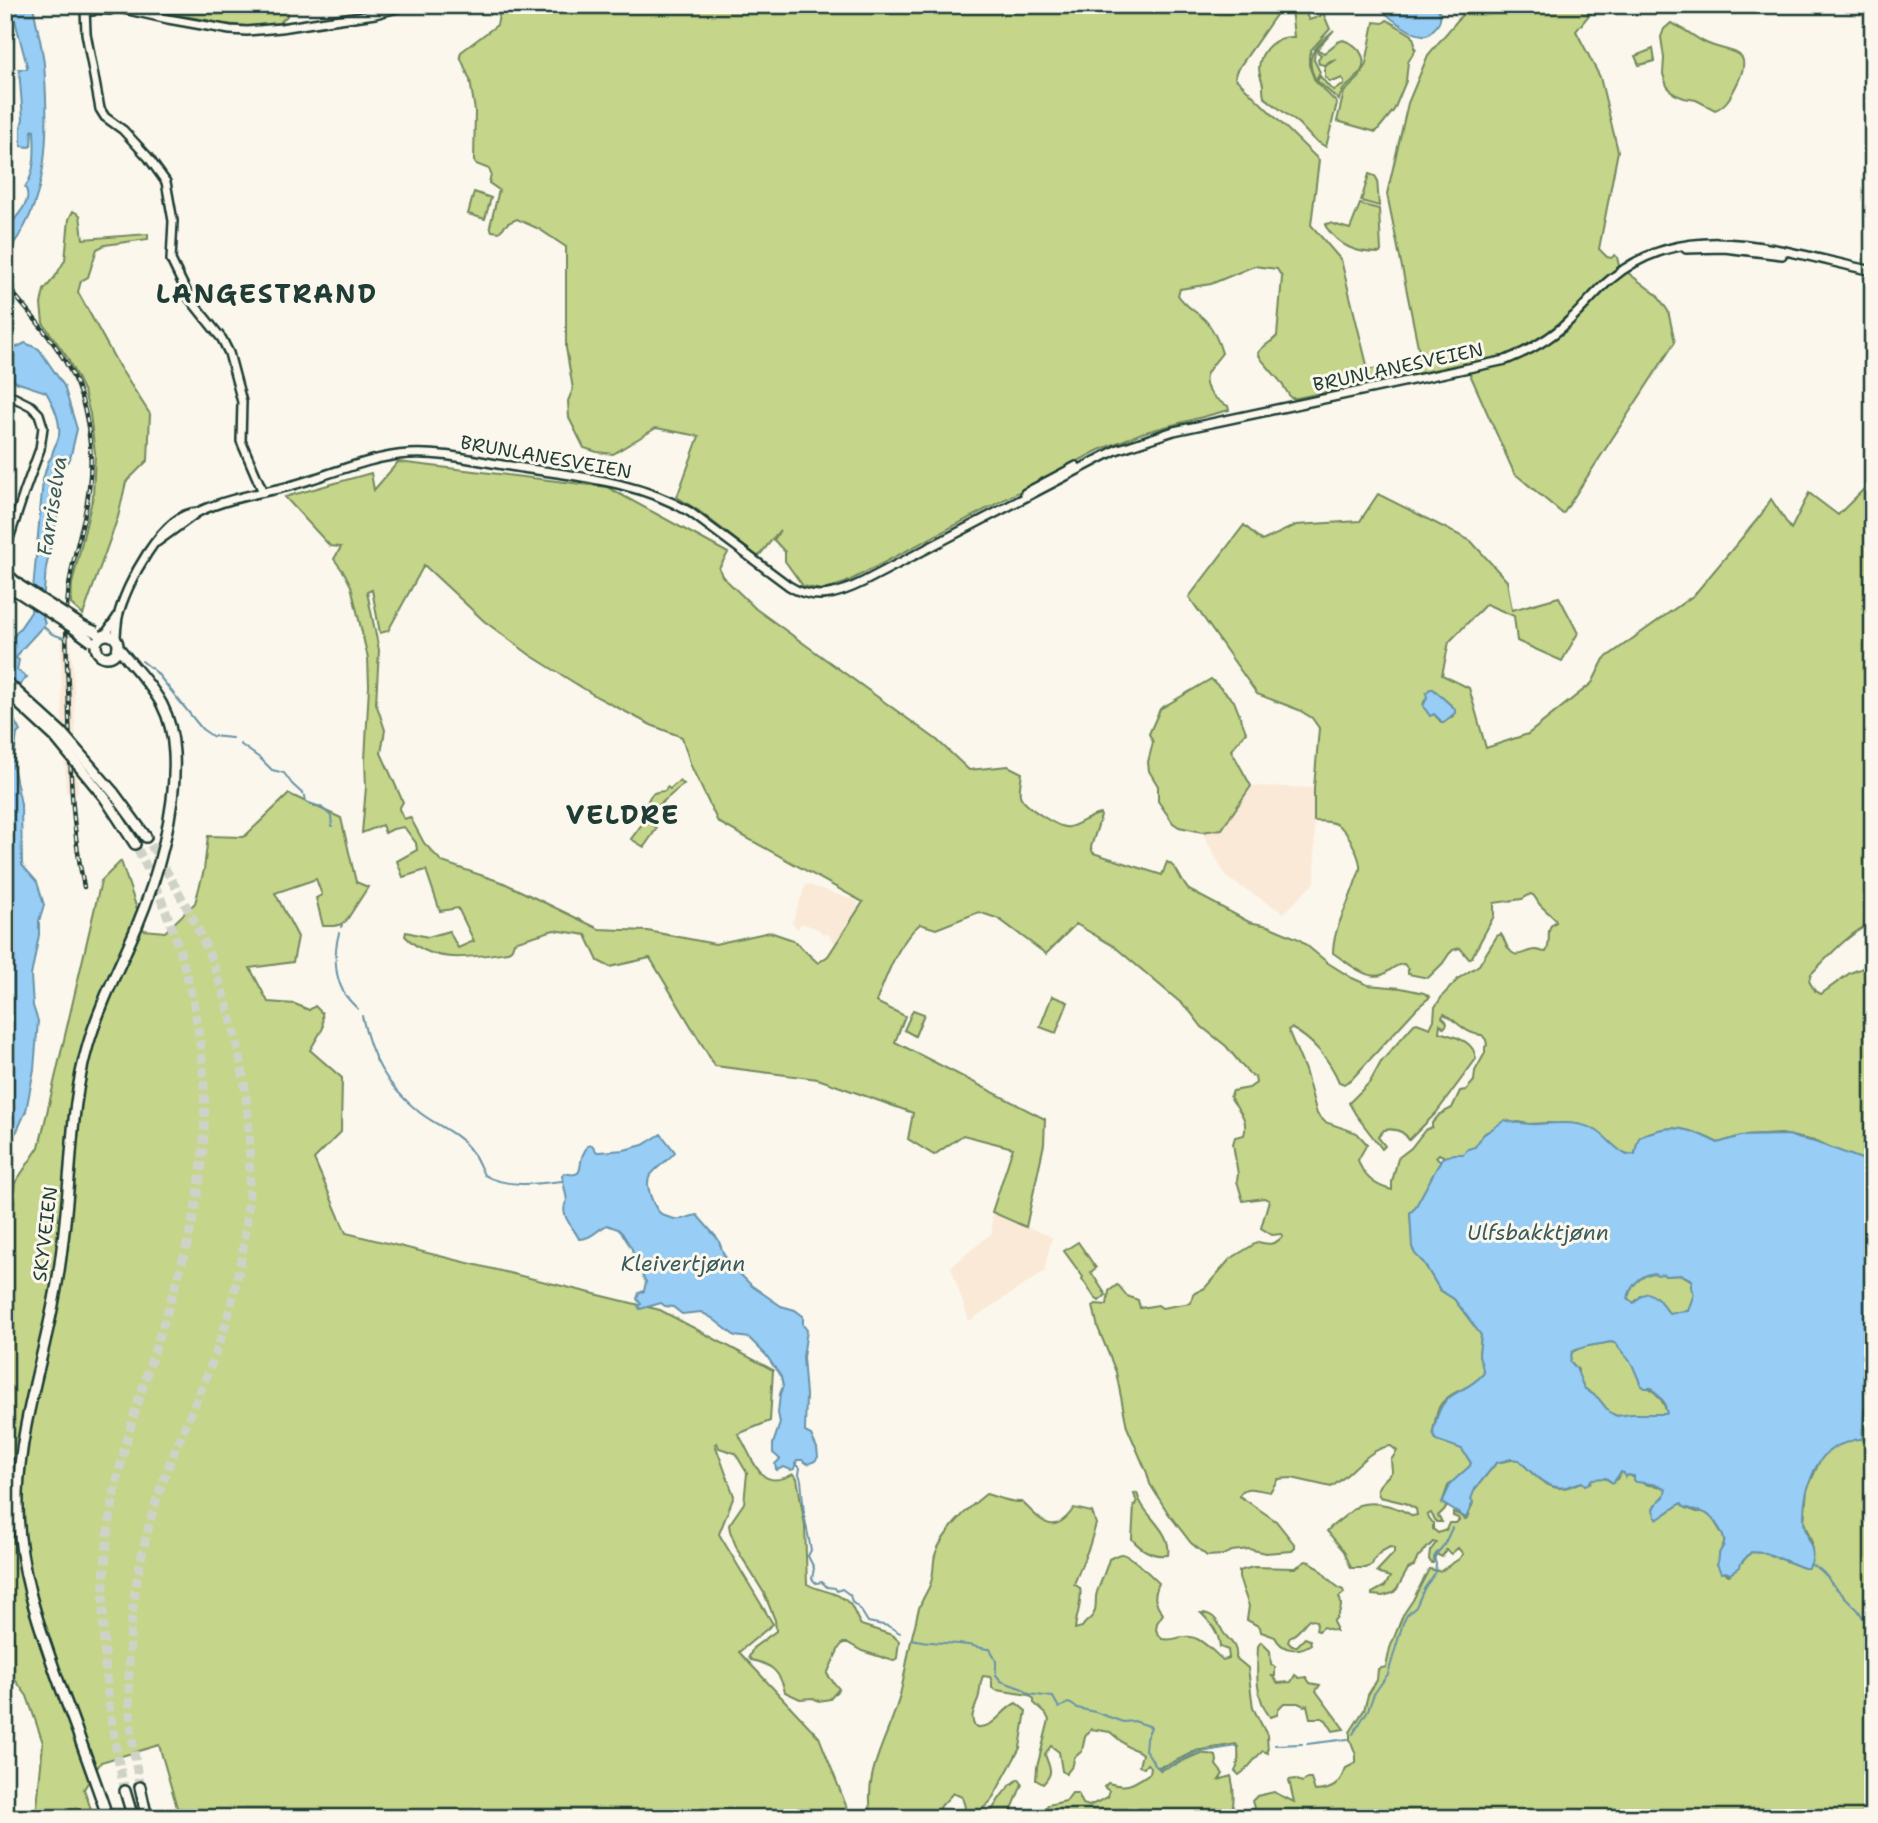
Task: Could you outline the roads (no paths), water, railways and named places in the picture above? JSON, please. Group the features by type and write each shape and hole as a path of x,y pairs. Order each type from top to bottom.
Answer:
{"highway":[{"path":"7,575 98,638"},
{"path":"5,587 72,627 98,638 110,635 117,643 115,654 111,656"},
{"name":"SKYVEIEN","path":"98,638 102,656 111,656 132,665"},
{"name":"SKYVEIEN","path":"108,1818 30,1597 20,1546 18,1494 24,1440 58,1276 73,1118 83,1063 102,1005 139,922 154,880 171,802 174,765 171,727 157,694 117,643"},
{"path":"5,681 61,732 109,795 135,844"},
{"path":"5,691 55,737 146,837"},
{"path":"140,1787 147,1818"},
{"path":"125,1791 133,1818"}],"main road":[{"path":"106,5 132,12"},
{"path":"263,492 241,441 243,402 234,366 223,340 190,299 171,260 173,221 168,189 160,172 123,130 105,117 100,109 84,18 88,7 220,28 258,31 375,14 408,5"},
{"name":"BRUNLANESVEIEN","path":"98,638 118,615 148,551 161,534 178,519 222,502 386,457 413,453 446,456 614,483 655,495 682,507 713,528 789,586 817,596 834,594 853,587 1118,449 1174,431 1506,360 1528,351 1554,335 1611,278 1654,254 1715,248 1811,258 1873,271"},
{"path":"5,393 32,406 39,414 43,427 40,449 5,557"},
{"name":"BRUNLANESVEIEN","path":"117,643 118,615"}],"water":[{"path":"11,5 33,5 44,64 46,138 39,189 31,212 20,234 5,254 7,232 27,199 25,187 33,168 34,152 34,130 31,146 21,146 23,119 19,69 27,69 27,66"},
{"path":"1385,5 1435,5 1440,21 1429,34 1419,34 1391,18 1384,11"},
{"name":"Farriselva","path":"25,343 39,349 64,386 77,429 70,459 63,467 58,484 59,508 46,568 42,614 45,624 16,658 19,660 17,670 27,677 5,701 5,645 31,612 43,480 59,435 58,418 46,392 16,382 5,372 5,345 13,348"},
{"path":"1430,689 1455,709 1455,713 1443,723 1434,714 1430,716 1423,706 1426,693"},
{"path":"5,712 14,720 20,731 17,734 13,766 21,804 22,865 37,882 44,905 31,976 33,1006 38,1021 34,1069 26,1111 17,1131 5,1147"},
{"name":"Ulfsbakktjønn","path":"1505,1120 1531,1124 1575,1124 1597,1131 1627,1155 1635,1154 1641,1136 1671,1128 1687,1130 1718,1143 1741,1136 1789,1135 1873,1163 1873,1407 1864,1409 1862,1439 1832,1449 1817,1465 1812,1475 1804,1510 1805,1527 1813,1555 1809,1568 1766,1553 1751,1552 1740,1567 1730,1574 1721,1573 1717,1564 1724,1541 1712,1519 1705,1513 1684,1507 1681,1503 1658,1519 1653,1509 1664,1497 1666,1489 1634,1481 1634,1476 1625,1477 1621,1472 1613,1483 1606,1478 1592,1479 1585,1485 1582,1482 1559,1487 1540,1480 1519,1460 1511,1459 1496,1463 1475,1489 1466,1518 1442,1503 1451,1483 1471,1463 1462,1449 1436,1440 1434,1429 1443,1404 1484,1373 1479,1355 1481,1335 1454,1299 1440,1290 1424,1263 1415,1254 1412,1247 1410,1213 1442,1158 1463,1154 1475,1147 1483,1135","holes":["1654,1273 1665,1276 1682,1275 1692,1280 1694,1294 1688,1311 1669,1313 1657,1298 1648,1293 1634,1303 1628,1300 1636,1282","1615,1343 1632,1364 1641,1385 1652,1388 1664,1402 1666,1414 1617,1416 1610,1413 1598,1398 1584,1388 1576,1368 1570,1361 1572,1352 1586,1346"]},
{"name":"Kleivertjønn","path":"661,1134 675,1152 648,1180 650,1194 659,1212 678,1219 697,1215 718,1239 724,1255 734,1268 752,1286 781,1306 795,1310 803,1316 803,1325 807,1330 803,1357 805,1432 811,1435 817,1448 818,1457 815,1461 808,1464 797,1460 794,1469 776,1469 775,1464 780,1459 773,1453 773,1444 780,1423 778,1413 783,1386 781,1377 766,1355 749,1338 735,1336 701,1312 682,1314 661,1303 640,1309 638,1306 641,1304 637,1299 639,1293 644,1291 646,1282 622,1233 607,1225 590,1236 579,1239 565,1216 567,1200 562,1176 564,1173 574,1174 579,1171 587,1146 592,1145 597,1152 624,1150 643,1145"}],"waterway":[{"path":"44,627 52,634 64,638"},
{"path":"142,661 156,672 202,729 212,736 232,738"},
{"path":"240,744 272,770 284,773 305,796 306,802 321,807 331,816 332,826"},
{"path":"339,933 336,970 344,994 358,1009"},
{"path":"362,1016 370,1045 388,1080 407,1102 466,1145 484,1175 512,1183 563,1181"},
{"path":"795,1463 800,1468 804,1514 811,1550 808,1556 814,1568 812,1579 837,1591 842,1589 850,1595 852,1602 868,1622 888,1626 900,1633"},
{"path":"1353,1734 1388,1674 1403,1623 1416,1607 1435,1573 1434,1557 1444,1545 1452,1528"},
{"path":"1811,1565 1827,1577 1858,1610 1867,1624 1873,1626"},
{"path":"911,1639 990,1649 996,1661 996,1675 1001,1681 1029,1694 1053,1697 1059,1708 1068,1703 1123,1722 1134,1721 1151,1727 1145,1750 1158,1768 1169,1767 1195,1753 1236,1746"},
{"path":"1307,1744 1348,1739"},
{"path":"1275,1745 1302,1744"}],"tunnel":[{"path":"140,1787 133,1746 129,1664 136,1583 155,1504 217,1351 229,1312 240,1267 250,1176 245,1086 225,997 195,924 146,837"},
{"path":"125,1791 111,1720 104,1649 107,1543 127,1441 186,1248 197,1196 203,1144 204,1092 200,1041 191,991 177,941 135,844"}],"railway":[{"path":"5,283 49,337 67,365 81,397 90,442 89,487 70,576 66,625 72,800 84,887"}],"district":[{"name":"LANGESTRAND","path":"267,293"},
{"name":"VELDRE","path":"623,814"}]}
